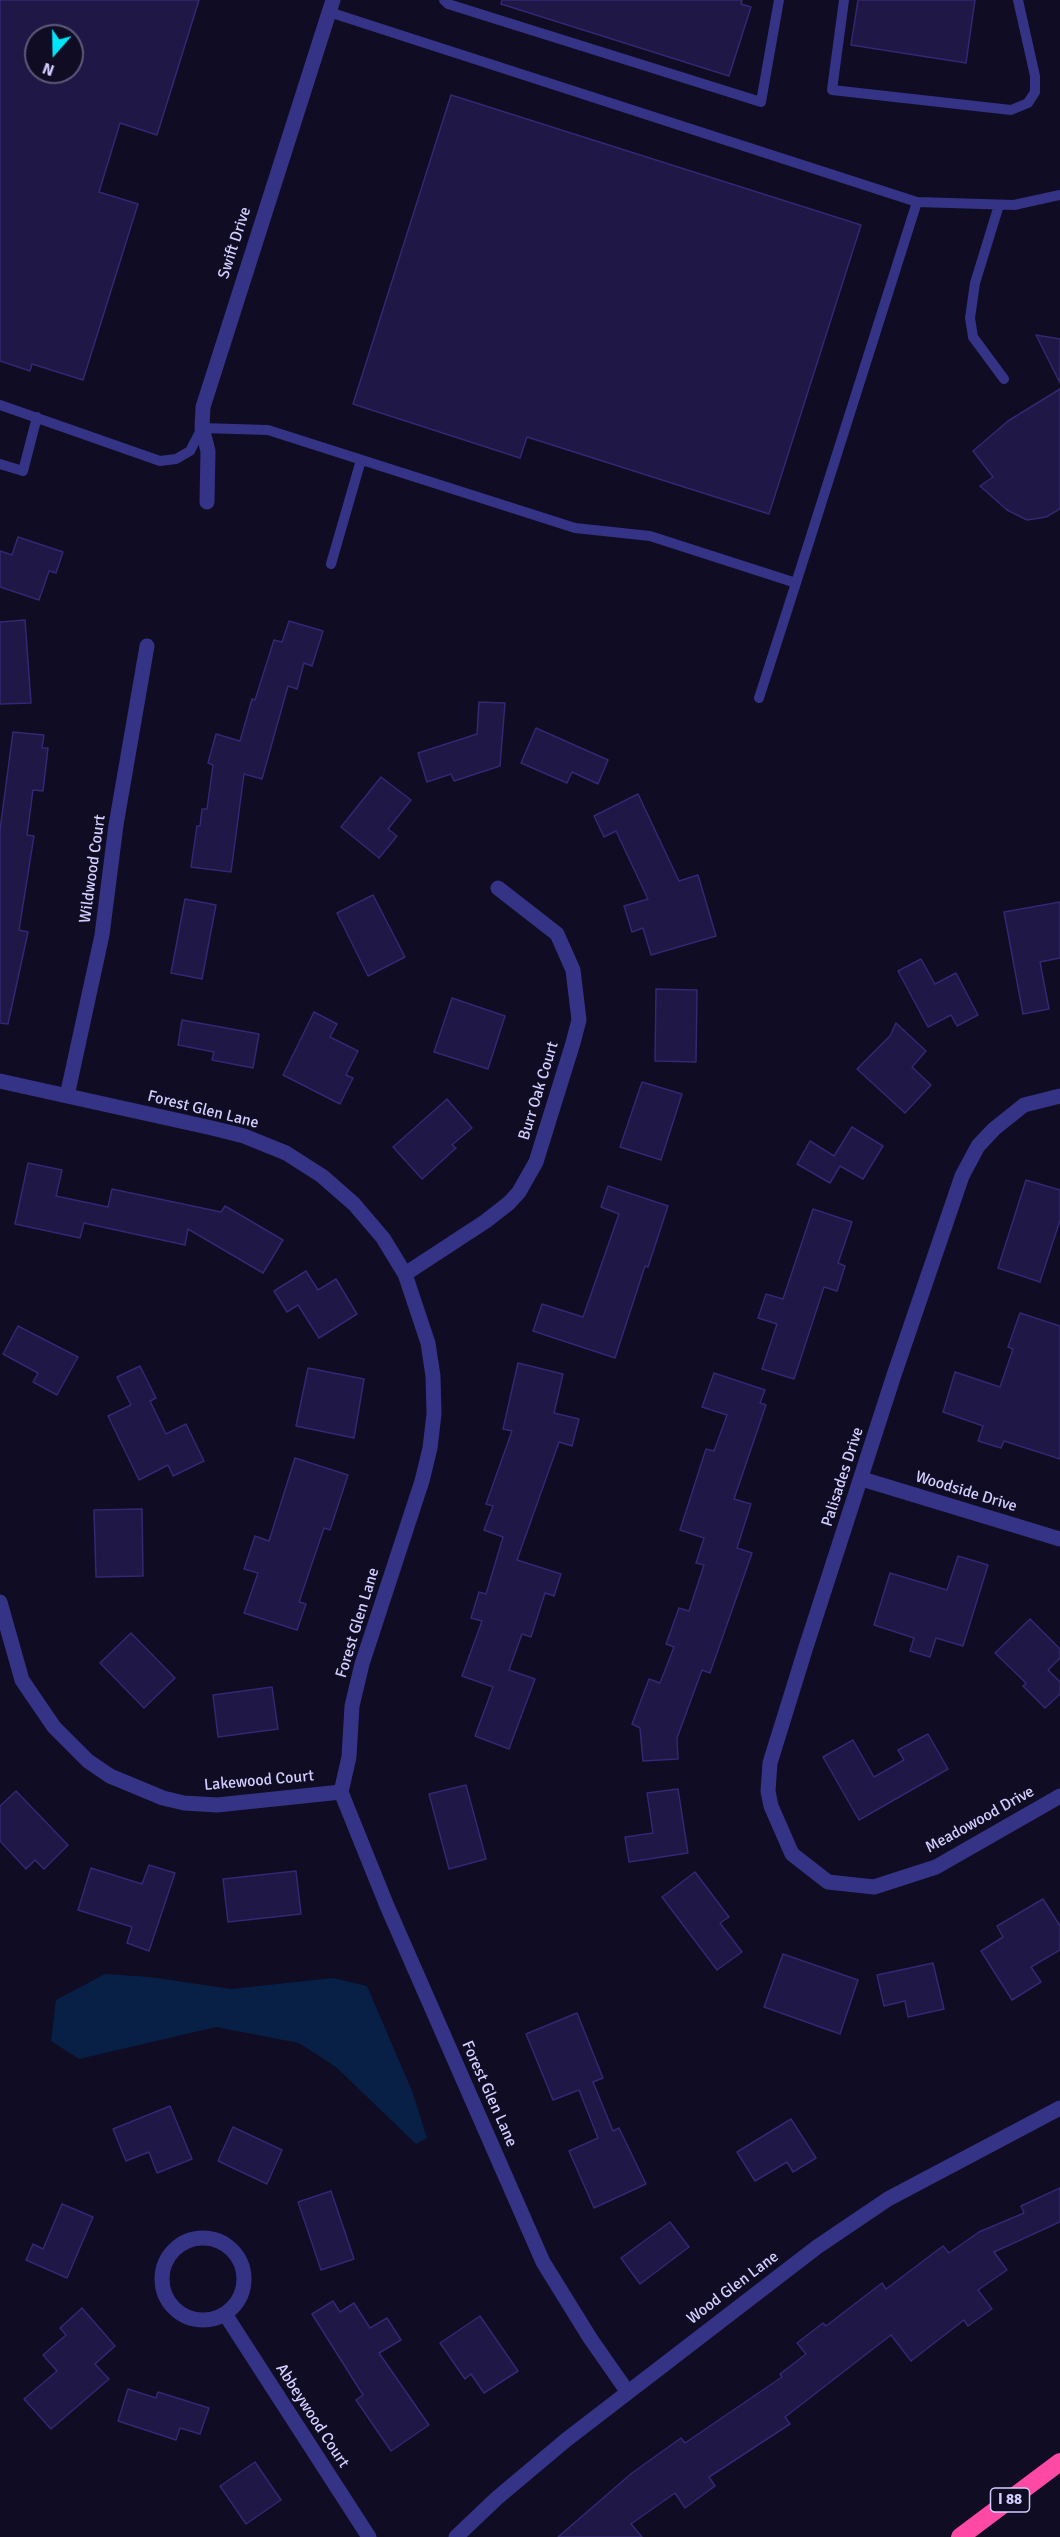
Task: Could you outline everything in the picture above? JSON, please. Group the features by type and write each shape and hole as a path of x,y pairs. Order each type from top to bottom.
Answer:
{"highway":[{"name":"I 88","path":"960,2537 1060,2462"}],"street":[{"name":"Swift Drive","path":"207,502 208,451 202,428 202,406 331,6"},
{"name":"Wildwood Court","path":"67,1096 102,935 116,825 147,646"},
{"name":"Burr Oak Court","path":"405,1274 486,1221 519,1192 536,1162 579,1020 573,970 557,934 498,888"},
{"name":"Forest Glen Lane","path":"0,1081 233,1133 286,1153 322,1176 354,1204 382,1238 405,1274 428,1342 433,1376 432,1437 422,1481 362,1664 352,1706 350,1756 341,1791 387,1906 543,2262 572,2311 627,2391"},
{"name":"Palisades Drive","path":"815,1872 792,1854 771,1806 768,1791 770,1763 894,1375 962,1176 978,1146 994,1129 1024,1105 1060,1096"},
{"name":"Woodside Drive","path":"862,1479 1060,1539"},
{"name":"Lakewood Court","path":"0,1602 22,1680 65,1740 88,1761 110,1776 162,1798 184,1803 217,1805 341,1791"},
{"name":"Meadowood Drive","path":"815,1872 828,1882 874,1887 936,1867 1060,1796"},
{"name":"Wood Glen Lane","path":"456,2537 505,2491 627,2391 853,2222 899,2193 1060,2108"},
{"path":"206,2238 229,2247 238,2257 243,2269 244,2282 238,2300 225,2314 212,2319 198,2319 184,2315 173,2307 165,2295 162,2281 163,2267 180,2245 193,2239 206,2238"},
{"name":"Abbeywood Court","path":"225,2314 369,2537"}],"lane":[{"path":"444,0 459,8 761,102 779,0"},
{"path":"844,0 832,90 1011,110 1028,103 1035,92 1035,76 1018,0"},
{"path":"331,6 917,202 1014,205 1060,195"},
{"path":"759,698 917,202"},
{"path":"999,205 975,283 970,318 973,337 1004,380"},
{"path":"0,405 160,462 176,459 190,451 202,428 268,430 575,528 650,536 796,583"},
{"path":"0,464 23,471 37,417"},
{"path":"331,564 362,460"}],"water":[{"path":"105,1974 150,1977 231,1989 333,1978 367,1986 412,2091 427,2138 416,2144 336,2067 299,2043 216,2027 79,2059 51,2041 56,2000"}],"building":[{"path":"0,0 199,0 157,135 120,123 99,192 138,204 83,380 32,364 30,371 0,361"},
{"path":"502,0 742,0 741,4 751,7 729,76 501,4"},
{"path":"858,0 975,0 966,63 851,45"},
{"path":"451,95 861,225 769,514 527,437 520,458 353,404"},
{"path":"1036,335 1060,339 1060,383"},
{"path":"1060,389 1060,509 1046,517 1027,520 1007,510 980,486 993,477 973,451 1008,421"},
{"path":"18,537 63,552 56,573 49,571 39,600 0,587 0,551 12,555"},
{"path":"25,620 31,703 0,704 0,622"},
{"path":"289,621 323,631 312,666 304,663 297,689 288,686 262,779 244,774 231,872 191,867 197,826 200,826 202,809 207,809 213,765 208,763 216,734 240,741 252,699 255,700 274,640 282,642"},
{"path":"479,702 505,703 500,766 454,781 451,774 427,782 418,753 477,734"},
{"path":"536,728 608,760 598,784 572,772 567,783 521,763"},
{"path":"13,732 44,735 42,748 48,748 43,791 33,790 27,835 34,836 19,930 28,932 8,1024 0,1023 0,830"},
{"path":"381,777 411,800 388,829 397,836 379,858 341,827"},
{"path":"638,794 679,881 698,875 716,936 651,955 643,928 632,932 624,906 648,899 616,831 604,837 594,816"},
{"path":"373,895 405,957 368,976 337,913"},
{"path":"185,899 216,905 202,979 171,973"},
{"path":"1060,902 1060,958 1040,962 1049,1009 1023,1014 1004,912"},
{"path":"921,959 935,984 956,973 978,1015 957,1026 951,1015 928,1027 898,971"},
{"path":"656,989 697,990 696,1062 655,1061"},
{"path":"452,998 505,1016 488,1069 434,1052"},
{"path":"314,1012 337,1024 330,1037 358,1051 346,1075 353,1078 340,1104 283,1075"},
{"path":"182,1020 259,1034 253,1068 212,1060 214,1052 178,1045"},
{"path":"896,1023 926,1051 912,1067 931,1085 905,1113 857,1069 890,1036"},
{"path":"642,1082 682,1094 661,1160 620,1147"},
{"path":"447,1099 472,1128 452,1145 456,1148 422,1179 393,1147"},
{"path":"852,1127 883,1146 863,1179 840,1166 830,1183 797,1164 810,1141 834,1156"},
{"path":"28,1163 62,1170 56,1196 108,1207 112,1189 221,1212 225,1206 283,1240 263,1273 188,1229 185,1245 84,1223 80,1238 15,1224"},
{"path":"1026,1180 1060,1190 1060,1220 1040,1282 998,1268"},
{"path":"608,1186 668,1206 648,1267 645,1266 615,1358 533,1331 542,1304 583,1317 619,1214 601,1207"},
{"path":"813,1209 852,1222 838,1263 845,1266 837,1291 824,1287 794,1379 762,1369 777,1324 758,1318 766,1294 783,1299"},
{"path":"306,1271 318,1290 336,1279 357,1314 319,1338 298,1305 287,1312 274,1291"},
{"path":"1020,1313 1060,1326 1060,1459 1004,1441 1001,1448 978,1441 983,1426 943,1412 955,1372 1000,1387 1013,1349 1008,1347"},
{"path":"18,1326 78,1357 57,1395 33,1382 38,1373 3,1354"},
{"path":"518,1363 563,1374 554,1413 579,1419 572,1446 559,1442 517,1560 561,1574 554,1596 545,1593 531,1637 522,1634 509,1670 535,1679 509,1749 475,1736 493,1687 462,1676 482,1621 471,1618 479,1592 486,1594 503,1537 484,1530 493,1506 486,1504 512,1431 503,1429"},
{"path":"140,1366 156,1398 150,1401 166,1434 186,1424 204,1461 173,1476 168,1465 139,1480 108,1416 131,1405 117,1377"},
{"path":"308,1368 364,1379 354,1438 296,1426"},
{"path":"714,1373 765,1390 760,1403 766,1405 734,1499 751,1504 737,1548 752,1553 710,1673 702,1670 677,1738 678,1759 643,1761 640,1728 632,1724 649,1679 660,1683 674,1647 666,1644 679,1608 689,1611 704,1565 696,1563 704,1538 680,1530 706,1449 714,1451 727,1415 702,1407"},
{"path":"295,1458 348,1475 330,1530 324,1528 299,1602 306,1604 297,1630 244,1613 258,1573 244,1569 255,1536 269,1541"},
{"path":"142,1509 143,1576 96,1577 94,1510"},
{"path":"958,1556 988,1565 963,1646 936,1638 930,1657 910,1651 914,1638 874,1625 890,1573 947,1590"},
{"path":"1030,1619 1060,1649 1060,1658 1048,1670 1060,1682 1060,1694 1045,1708 1023,1686 1026,1683 995,1653"},
{"path":"131,1633 175,1678 144,1708 100,1663"},
{"path":"272,1687 278,1729 218,1737 213,1695"},
{"path":"928,1734 948,1769 859,1820 823,1757 853,1740 874,1777 904,1760 898,1750"},
{"path":"466,1785 486,1859 449,1869 429,1794"},
{"path":"678,1789 688,1853 629,1862 625,1837 653,1833 647,1793"},
{"path":"16,1791 68,1845 44,1869 35,1860 26,1869 0,1841 0,1806"},
{"path":"149,1865 175,1873 149,1951 127,1943 132,1927 78,1910 91,1868 142,1884"},
{"path":"296,1871 301,1914 228,1922 223,1879"},
{"path":"695,1872 729,1917 720,1923 742,1952 717,1970 662,1897"},
{"path":"1043,1899 1060,1926 1060,1950 1031,1967 1041,1982 1012,2000 981,1951 1003,1937 997,1926"},
{"path":"783,1954 858,1980 840,2034 764,2007"},
{"path":"933,1963 944,2009 908,2017 905,2001 884,2006 877,1975"},
{"path":"577,2013 603,2078 593,2082 613,2131 619,2128 646,2184 594,2208 569,2151 598,2138 579,2090 553,2100 526,2034"},
{"path":"170,2106 192,2159 157,2173 149,2152 126,2161 113,2129"},
{"path":"791,2119 816,2158 793,2172 787,2162 755,2181 737,2152"},
{"path":"233,2127 282,2150 267,2184 218,2161"},
{"path":"1060,2188 1060,2222 994,2252 1007,2270 978,2290 992,2309 968,2326 964,2320 911,2361 891,2335 785,2417 790,2424 709,2477 715,2486 685,2508 675,2493 631,2524 642,2537 558,2537 632,2473 681,2438 685,2443 782,2377 780,2374 806,2354 797,2343 823,2323 826,2326 882,2283 886,2289 943,2246 949,2253 979,2232 1024,2213 1021,2206"},
{"path":"331,2191 354,2259 321,2270 298,2202"},
{"path":"62,2204 93,2217 67,2278 26,2260 33,2244 43,2249"},
{"path":"670,2222 689,2247 640,2284 621,2258"},
{"path":"333,2301 340,2312 354,2303 370,2328 387,2318 401,2340 379,2353 429,2425 391,2451 356,2400 363,2395 312,2314"},
{"path":"82,2308 115,2346 95,2364 109,2379 51,2429 24,2399 57,2371 43,2355 66,2335 60,2328"},
{"path":"480,2316 518,2371 484,2393 471,2374 465,2379 440,2343"},
{"path":"128,2389 156,2398 158,2392 209,2408 200,2434 180,2428 176,2440 118,2421"},
{"path":"255,2462 281,2500 246,2524 220,2486"}]}
